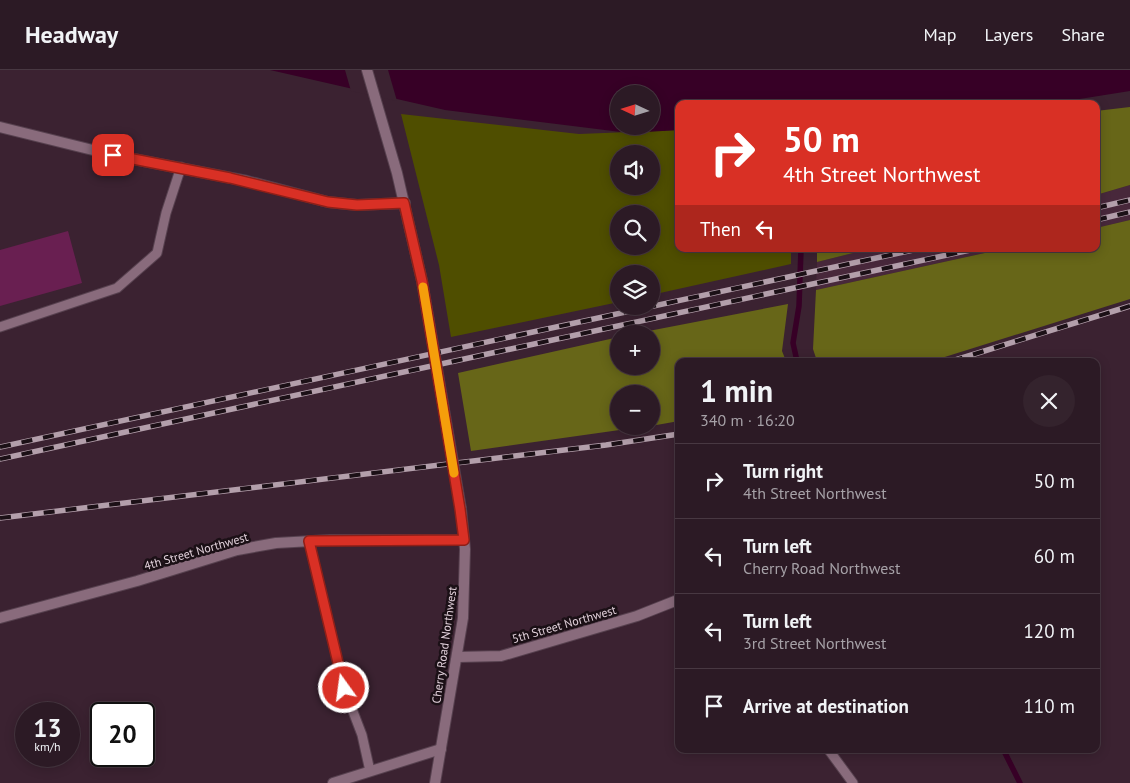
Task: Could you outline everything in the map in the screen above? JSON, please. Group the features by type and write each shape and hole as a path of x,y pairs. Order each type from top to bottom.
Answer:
{"street":[{"name":"Cherry Road Northwest","path":"367,70 397,173 422,281 464,540 466,577 458,657 435,783"},
{"path":"0,127 113,155 181,167 328,202 357,205 404,203"},
{"name":"4th Street Northwest","path":"0,618 137,581 237,550 276,543 464,540"},
{"name":"5th Street Northwest","path":"458,657 501,656 675,604"},
{"path":"332,783 441,749"}],"lane":[{"path":"0,328 117,288 144,265 157,253 166,213 181,167"},
{"path":"309,541 344,688 362,735 370,771"},
{"path":"831,753 853,783"}],"shaded area":[{"path":"270,70 1130,70 1130,91 1073,100 675,100 675,130 660,131 660,85 610,85 610,131 445,110"},
{"path":"1130,107 1130,185 1100,194 1100,111"},
{"path":"401,114 579,134 610,133 610,135 660,135 660,131 675,130 675,252 791,253 791,264 660,293 660,265 610,265 610,304 451,337 439,265"},
{"path":"1130,185 1130,220 1100,227 1100,194"},
{"path":"1130,220 1130,299 942,358 816,358 813,349 816,290 989,252 1100,252 1100,227"},
{"path":"817,252 857,252 817,262"},
{"path":"857,252 989,252 816,290 817,262"},
{"path":"788,304 782,351 785,358 675,358 675,422 660,424 660,385 610,385 610,431 471,451 458,373 610,339 610,375 660,375 660,329"}],"pier":[{"path":"345,70 388,70 397,101 351,91"}],"building":[{"path":"68,231 82,283 0,306 0,250"}],"waterway":[{"path":"796,358 793,343 799,306 801,252"},
{"path":"1005,753 1020,783"}],"railway":[{"path":"1100,207 1130,200"},
{"path":"1100,219 1130,212"},
{"path":"0,447 904,252"},
{"path":"0,459 961,252"},
{"path":"962,358 1130,306"},
{"path":"0,518 606,445 675,435"}],"slow traffic":[{"path":"423,287 454,473"}],"route":[{"path":"113,155 247,181 328,202 357,205 404,203 422,281 464,540 309,541 344,688"}]}
